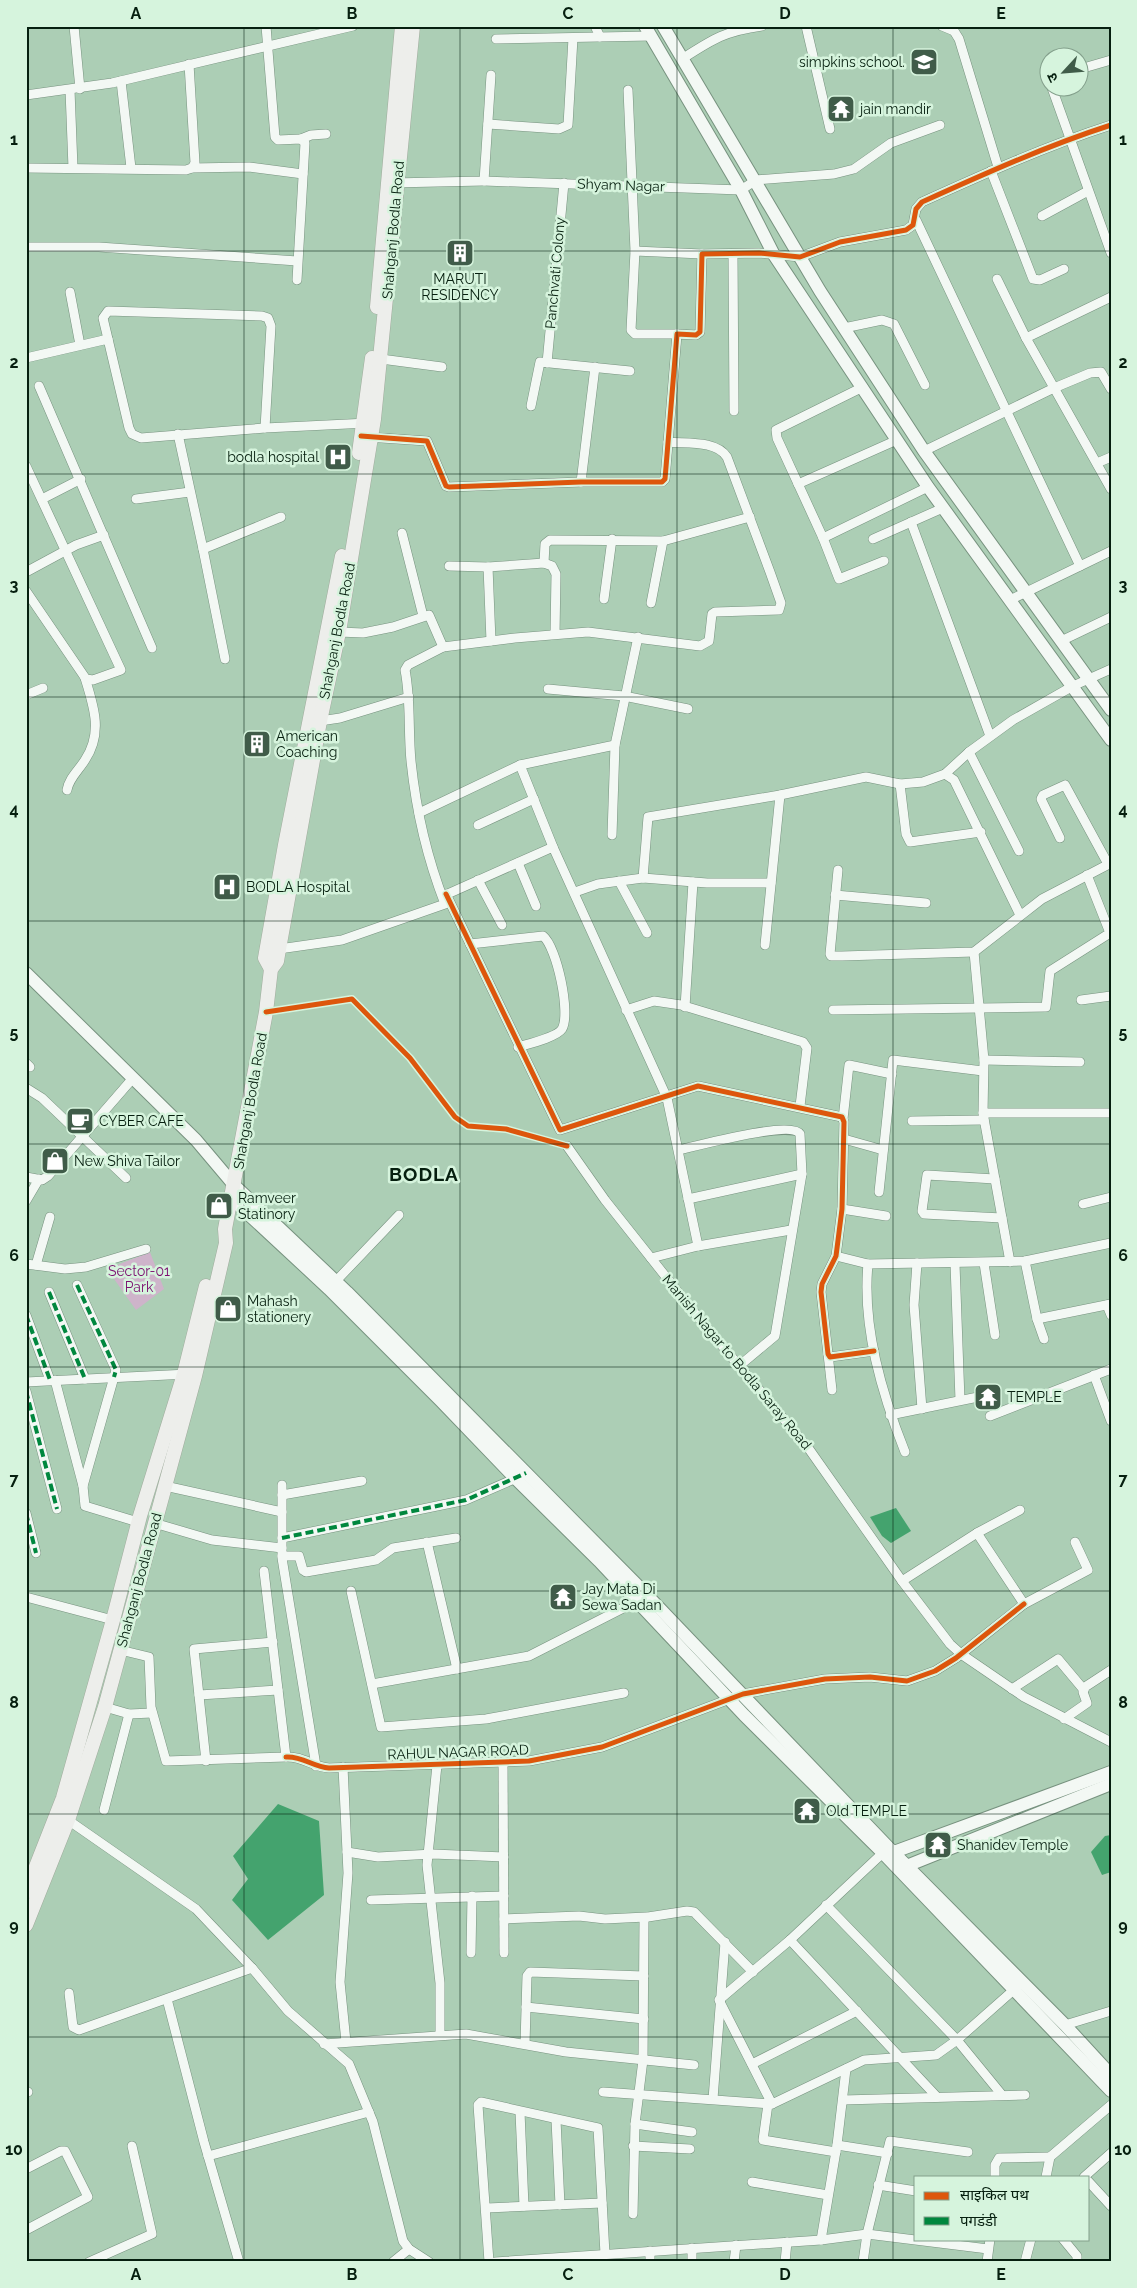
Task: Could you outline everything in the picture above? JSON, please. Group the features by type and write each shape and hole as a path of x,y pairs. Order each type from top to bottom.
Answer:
{"main road":[{"path":"271,968 265,958 286,835 367,430 379,336 392,183 402,26"},
{"name":"Shahganj Bodla Road","path":"392,183 413,26"},
{"path":"663,26 800,257 924,451 1111,710"},
{"path":"648,31 741,190 774,255 928,486 1111,740"},
{"name":"Shahganj Bodla Road","path":"26,1925 68,1820 105,1707 164,1486 189,1375 226,1243 225,1229 266,1012 271,968 277,961 320,721 339,632 367,430 381,359 379,336"},
{"path":"26,973 196,1140 233,1192 336,1296 743,1694 888,1851 1018,1986 1065,2025 1111,2075"},
{"path":"233,1192 336,1281 730,1700 888,1851 909,1866 1111,2091"},
{"name":"Shahganj Bodla Road","path":"28,1884 62,1798 113,1620 138,1522 189,1375"},
{"path":"128,1562 143,1566"},
{"path":"888,1851 1111,1772"},
{"path":"909,1866 1111,1784"}],"street":[{"path":"74,26 74,168"},
{"path":"266,26 275,137 278,140 301,139 311,135 326,134"},
{"path":"26,95 121,81 353,26"},
{"path":"595,26 600,37"},
{"path":"682,59 732,28 762,26"},
{"path":"806,26 830,130"},
{"path":"942,26 954,31 959,39 994,169 1033,279 1040,280 1064,269"},
{"path":"496,39 600,37 648,31"},
{"path":"488,124 559,129 568,125 572,38"},
{"path":"1090,65 1111,60"},
{"path":"189,64 195,163 192,168"},
{"path":"484,181 491,74"},
{"path":"121,81 131,168"},
{"path":"628,90 636,251 631,330 635,334 696,335 700,332 702,254"},
{"path":"1055,98 1111,252"},
{"path":"1080,566 1005,412 916,220 916,209 922,202 994,169 1069,138 1111,124"},
{"path":"741,190 756,180 834,174 854,169 891,142 940,125"},
{"path":"297,280 304,143 301,139"},
{"path":"26,168 186,170 192,168 249,167 303,174"},
{"name":"Shyam Nagar","path":"392,183 484,181 741,190"},
{"name":"Panchvati Colony","path":"547,363 564,183"},
{"path":"1042,216 1088,191"},
{"path":"636,251 800,257 840,242 906,230 916,220"},
{"path":"26,247 99,247 297,261"},
{"path":"733,255 734,411"},
{"path":"997,278 1026,338 1111,489"},
{"path":"70,292 80,345"},
{"path":"1026,338 1111,297"},
{"path":"264,428 271,326 268,318 262,316 108,311 103,318 132,434 141,438 264,428 367,430 428,443 446,486 449,488 580,482 662,482 665,479 677,334"},
{"path":"844,328 882,320 894,324 925,385"},
{"path":"26,358 108,339"},
{"path":"381,359 442,367"},
{"path":"531,406 540,362 630,371"},
{"path":"580,482 595,367"},
{"path":"924,451 1054,388 1090,373 1101,372 1111,389"},
{"path":"39,386 152,648"},
{"path":"862,387 776,430 777,438 823,538 839,579 884,561"},
{"path":"178,434 225,659"},
{"path":"798,484 897,440"},
{"path":"668,442 715,447 722,450 730,464 750,518 780,608 772,611 715,612 712,614 711,637 706,645 588,632 555,634 444,647 406,666 411,762 428,857 444,895 470,944 518,1047 560,1130 667,1098 698,1086 800,1106 837,1115 843,1119"},
{"path":"1097,463 1111,457"},
{"path":"26,466 121,670 93,680 85,678"},
{"path":"42,499 81,480"},
{"path":"823,538 928,486"},
{"path":"136,499 190,492"},
{"path":"872,539 944,508"},
{"path":"203,549 280,516"},
{"path":"544,563 545,544 550,540 612,539 662,541 750,518"},
{"path":"911,522 990,736"},
{"path":"402,533 423,616"},
{"path":"26,572 66,551 104,535"},
{"path":"604,599 612,539"},
{"path":"651,603 662,541"},
{"path":"1010,600 1111,551"},
{"path":"450,566 488,567 544,563 552,566 556,574 555,634"},
{"path":"488,567 491,641"},
{"path":"26,591 85,678 95,712 96,736 89,753 69,783 67,790"},
{"path":"339,632 363,633 393,627 423,616 430,616 444,647"},
{"path":"1060,641 1111,618"},
{"path":"612,835 615,745 638,637"},
{"path":"643,878 648,817 780,795 866,777 900,784 923,782 945,774 968,752 1013,720 1073,686 1111,669"},
{"path":"26,695 43,688"},
{"path":"548,689 624,696 688,709"},
{"path":"320,721 340,718 409,697"},
{"path":"419,813 520,765 615,745"},
{"path":"968,752 1019,851"},
{"path":"520,765 553,847 667,1098 698,1246"},
{"path":"945,774 954,780 1020,915"},
{"path":"900,784 906,834 910,842 981,832"},
{"path":"838,870 830,956 974,952 1042,899 1109,863 1065,785 1043,795 1041,799 1060,838"},
{"path":"765,945 780,795"},
{"path":"478,825 534,799"},
{"path":"444,895 553,847"},
{"path":"518,863 536,906"},
{"path":"833,1010 1046,1006 1050,971 1108,935 1110,929 1087,875"},
{"path":"575,892 598,884 643,878 693,882 771,883"},
{"path":"478,880 502,925"},
{"path":"619,881 647,933"},
{"path":"686,1008 693,882"},
{"path":"279,949 342,940 445,904 444,895"},
{"path":"836,895 926,903"},
{"path":"470,944 543,936 553,949 559,968 565,1020 557,1034 518,1047"},
{"path":"974,952 984,1060 984,1116 1010,1262"},
{"path":"1081,1000 1111,996"},
{"path":"626,1010 654,1001 682,1005 686,1008 747,1024 806,1044 800,1106"},
{"path":"878,1192 893,1060 983,1071"},
{"path":"984,1060 1080,1062"},
{"path":"832,1390 821,1292 822,1284 836,1256 842,1209 843,1119 849,1065 892,1074"},
{"path":"26,1201 39,1180 48,1176 133,1078"},
{"path":"26,1088 42,1098 126,1178"},
{"path":"912,1121 984,1116 1110,1113 1111,1124"},
{"path":"679,1150 770,1130 794,1129 800,1134 802,1174 791,1230 775,1336 739,1366"},
{"path":"844,1139 883,1150"},
{"name":"Manish Nagar to Bodla Saray Road","path":"567,1146 605,1200 651,1258 809,1449 902,1581 959,1656 1064,1719 1111,1742"},
{"path":"688,1199 802,1174"},
{"path":"995,1179 927,1175 922,1211 924,1214 1002,1218"},
{"path":"26,1177 39,1180"},
{"path":"1083,1204 1111,1197"},
{"path":"842,1209 886,1216"},
{"path":"336,1281 399,1215"},
{"path":"50,1218 31,1264 70,1269 86,1267 146,1249"},
{"path":"651,1258 698,1246 791,1230"},
{"path":"836,1256 868,1264 1010,1262 1026,1261 1111,1243"},
{"path":"1026,1261 1037,1319 1044,1339"},
{"path":"917,1263 914,1304 922,1409"},
{"path":"984,1263 995,1334"},
{"path":"868,1264 866,1294 874,1351 890,1415 905,1452"},
{"path":"955,1264 960,1400"},
{"path":"77,1285 116,1370 83,1486"},
{"path":"49,1292 85,1379"},
{"path":"1037,1319 1109,1305 1111,1315"},
{"path":"26,1315 52,1380 83,1486 84,1504 87,1508 138,1522"},
{"path":"828,1354 830,1357 874,1351"},
{"path":"990,1416 1111,1369"},
{"path":"26,1382 189,1375"},
{"path":"1094,1375 1111,1421"},
{"path":"26,1391 57,1509"},
{"path":"890,1415 978,1396"},
{"path":"282,1538 466,1500 521,1476"},
{"path":"282,1495 362,1481"},
{"path":"282,1485 282,1552 316,1766"},
{"path":"164,1486 282,1512"},
{"path":"902,1581 977,1533 1020,1510"},
{"path":"26,1513 36,1553"},
{"path":"154,1523 212,1540 298,1555 306,1572 376,1560 382,1558 389,1549 456,1538"},
{"path":"977,1533 1024,1604"},
{"path":"427,1542 457,1669"},
{"name":"RAHUL NAGAR ROAD","path":"152,1713 166,1761 206,1761 297,1756 316,1766 344,1767 529,1762 602,1747 743,1694 825,1679 870,1677 907,1681 940,1667 959,1656 1024,1604 1088,1570 1075,1542"},
{"path":"264,1571 286,1757"},
{"path":"351,1591 381,1727 486,1719 624,1693"},
{"path":"26,1596 113,1620"},
{"path":"372,1684 536,1654 637,1601"},
{"path":"206,1761 194,1649 272,1642"},
{"path":"105,1707 129,1714 152,1713 149,1657 120,1650"},
{"path":"1012,1689 1058,1659 1084,1690 1087,1703 1064,1719"},
{"path":"1084,1690 1111,1670"},
{"path":"200,1695 278,1690"},
{"path":"104,1810 129,1714"},
{"path":"503,1762 504,1953"},
{"path":"438,1765 427,1854 440,1983 440,2036"},
{"path":"344,1767 348,1873 340,1982 346,2042"},
{"path":"68,1820 196,1909 252,1968 288,2011 349,2064 369,2112 403,2241 409,2249 429,2262"},
{"path":"719,2000 790,1940 826,1905 888,1851"},
{"path":"347,1852 378,1857 427,1854 504,1857"},
{"path":"371,1900 430,1896 504,1896"},
{"path":"471,1953 472,1896"},
{"path":"826,1905 957,2040 1002,2095"},
{"path":"504,1920 579,1916 605,1919 646,1918 692,1911 753,1972"},
{"path":"633,2214 633,2146 643,2060 643,1921 646,1918"},
{"path":"790,1940 937,2097"},
{"path":"713,2099 719,2000 725,1942"},
{"path":"69,1994 73,2027 76,2030 252,1968"},
{"path":"525,2044 527,1976 532,1971 644,1976"},
{"path":"603,2092 640,2093 770,2104 864,2060 929,2057 941,2052 1018,1986"},
{"path":"168,1999 208,2156 239,2262"},
{"path":"719,2000 770,2104 763,2140 888,2153"},
{"path":"526,2007 644,2019"},
{"path":"752,2064 857,2011"},
{"path":"1065,2025 1111,2011"},
{"path":"324,2044 466,2034 566,2052 694,2065"},
{"path":"821,2240 837,2149 846,2069"},
{"path":"843,2100 1025,2095"},
{"path":"489,2262 487,2208 478,2105 483,2102 520,2112 598,2128 602,2203 601,2257"},
{"path":"1046,2176 1050,2157 1111,2105"},
{"path":"208,2156 369,2112"},
{"path":"520,2112 524,2206"},
{"path":"556,2120 560,2205"},
{"path":"635,2124 692,2132"},
{"path":"863,2262 867,2234 890,2141 968,2152"},
{"path":"89,2262 100,2259 152,2234 132,2146"},
{"path":"633,2146 690,2149"},
{"path":"26,2169 65,2151 88,2197 26,2230"},
{"path":"1085,2176 1111,2153"},
{"path":"995,2176 995,2165 999,2158 1050,2157"},
{"path":"752,2182 828,2195"},
{"path":"1090,2184 1111,2206"},
{"path":"878,2186 914,2191"},
{"path":"487,2208 602,2203"},
{"path":"495,2262 601,2257 650,2250 821,2240 867,2234 914,2238"},
{"path":"940,2240 989,2244 987,2262"},
{"path":"1025,2262 1031,2240"},
{"path":"1064,2240 1077,2256 1077,2262"},
{"path":"785,2262 787,2242"},
{"path":"734,2262 736,2245"},
{"path":"692,2248 692,2262"},
{"path":"393,2262 409,2249"},
{"path":"650,2250 650,2262"}],"green space":[{"name":"Sector-01 Park","path":"150,1252 164,1289 136,1310 107,1269"}],"shaded area":[{"path":"896,1508 911,1531 891,1543 882,1536 870,1517"},
{"path":"278,1804 319,1821 324,1895 268,1940 232,1900 248,1879 233,1856"},
{"path":"1111,1835 1111,1872 1102,1875 1091,1852 1105,1836"}],"marked path":[{"path":"77,1285 116,1370 114,1377"},
{"path":"49,1292 85,1379"},
{"path":"26,1315 50,1380"},
{"path":"26,1391 57,1509"},
{"path":"282,1538 466,1500 526,1473"},
{"path":"26,1513 36,1553"}],"cycle path":[{"path":"361,436 427,441 446,486 449,487 581,482 662,482 665,479 677,334 696,335 700,332 702,254 759,253 800,257 840,242 906,230 913,225 916,209 922,202 1039,151 1111,125"},
{"path":"446,894 560,1130 698,1086 842,1117 844,1122 842,1209 836,1256 822,1284 821,1292 828,1354 830,1357 874,1351"},
{"path":"266,1012 352,999 410,1058 455,1117 468,1126 506,1129 567,1146"},
{"path":"286,1757 298,1758 329,1768 529,1761 602,1747 743,1694 825,1679 870,1677 907,1681 935,1671 956,1658 1024,1604"}],"place":[{"name":"simpkins school.","path":"924,62"},
{"name":"jain mandir","path":"841,109"},
{"name":"MARUTI RESIDENCY","path":"460,253"},
{"name":"bodla hospital","path":"338,457"},
{"name":"American Coaching","path":"257,744"},
{"name":"BODLA Hospital","path":"227,887"},
{"name":"CYBER CAFE","path":"80,1121"},
{"name":"New Shiva Tailor","path":"55,1161"},
{"name":"Ramveer Statinory","path":"219,1206"},
{"name":"Mahash stationery","path":"228,1309"},
{"name":"TEMPLE","path":"988,1397"},
{"name":"Jay Mata Di Sewa Sadan","path":"563,1597"},
{"name":"Old TEMPLE","path":"807,1811"},
{"name":"Shanidev Temple","path":"938,1845"}],"district":[{"name":"BODLA","path":"424,1174"}]}
